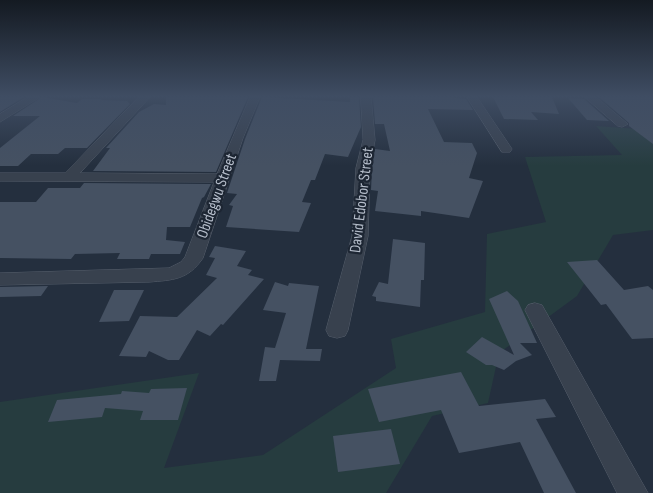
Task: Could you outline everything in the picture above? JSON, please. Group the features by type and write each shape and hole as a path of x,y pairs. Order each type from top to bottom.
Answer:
{"street":[{"path":"69,178 123,120"},
{"name":"Obidegwu Street","path":"0,279 149,276 173,274 188,266 194,258 245,120"},
{"name":"David Edobor Street","path":"338,330 360,236 363,168 369,140 368,120"},
{"path":"487,120 506,149"},
{"path":"617,120 622,124"},
{"path":"0,177 224,178"},
{"path":"535,310 633,493"}],"green space":[{"path":"596,126 653,130 653,230 613,235 577,296 499,353 488,403 432,416 386,493 0,493 0,402 199,373 164,468 263,455 396,368 391,339 485,312 487,234 546,222 525,157 622,155"}],"building":[{"path":"35,120 114,120 87,148 65,148 58,154 31,154 18,166 0,166 0,148"},
{"path":"132,120 238,120 216,172 93,171 110,148 106,148"},
{"path":"253,120 361,120 361,127 348,157 325,154 315,180 311,180 302,202 311,203 299,232 226,227 233,206 229,205 237,194 227,193"},
{"path":"375,120 433,120 444,142 472,143 477,153 469,178 483,181 469,218 421,211 421,216 375,211 378,191 371,190 375,149 390,151 384,124 375,124"},
{"path":"626,120 653,120 653,144 629,126"},
{"path":"84,183 211,184 202,198 190,227 167,227 166,240 185,242 180,254 151,254 149,259 117,259 120,253 75,254 71,259 0,258 0,202 36,202 48,188 80,188"},
{"path":"393,239 425,243 424,280 421,280 420,307 376,301 376,297 372,296 379,282 388,284"},
{"path":"215,246 246,251 237,266 252,270 248,275 264,279 223,325 221,324 210,336 197,330 179,360 168,360 149,351 146,357 119,356 140,316 177,317 217,278 206,275 215,258 209,257"},
{"path":"597,260 624,290 648,286 653,290 653,338 632,339 606,304 601,305 567,262"},
{"path":"275,282 288,286 289,283 319,286 306,349 322,349 320,361 280,360 276,381 259,381 265,347 275,348 286,313 263,310"},
{"path":"48,286 41,296 0,297 0,287"},
{"path":"114,290 144,290 129,321 99,322"},
{"path":"507,291 518,301 537,343 520,343 532,355 516,361 504,370 492,365 486,365 466,352 482,337 514,355 489,299"},
{"path":"461,372 479,406 545,399 556,417 536,419 576,493 544,493 520,442 459,453 441,410 379,422 368,389"},
{"path":"187,388 178,420 140,420 143,411 105,408 102,417 48,422 57,400 121,394 122,391 149,393 151,389"},
{"path":"391,429 400,464 338,472 333,436"}]}
